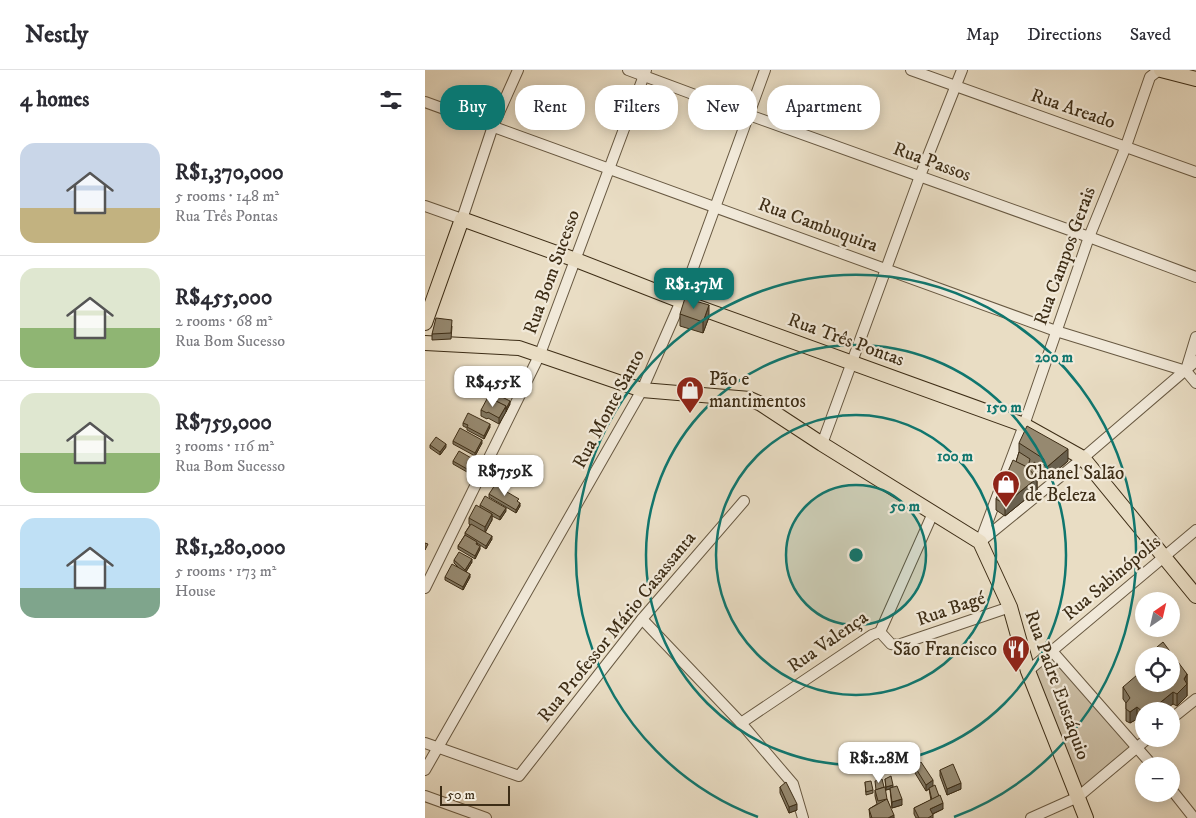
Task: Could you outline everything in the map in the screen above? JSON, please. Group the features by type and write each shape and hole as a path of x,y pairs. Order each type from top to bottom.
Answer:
{"main road":[{"path":"1160,70 1196,80"},
{"path":"426,316 461,219"},
{"name":"Rua Três Pontas","path":"461,219 1024,425 1083,458 1196,596"},
{"path":"425,343 519,348 642,390 750,399 761,404 980,542"},
{"name":"Rua Padre Eustáquio","path":"980,542 1009,607 1028,671 1086,818"}],"street":[{"path":"505,100 519,70"},
{"name":"Rua Passos","path":"628,70 645,73 688,90"},
{"name":"Rua Monte Santo","path":"757,92 765,70"},
{"name":"Rua Areado","path":"911,70 1196,172"},
{"path":"822,444 920,176 962,70"},
{"name":"Rua Campos Gerais","path":"980,542 1024,425 1089,237 1126,146 1150,77 1160,70"},
{"name":"Rua Bom Sucesso","path":"425,588 540,354 645,73"},
{"name":"Rua Cambuquira","path":"425,102 440,107"},
{"name":"Rua Passos","path":"757,118 1196,277"},
{"path":"461,219 492,130"},
{"name":"Rua Cambuquira","path":"504,130 1056,331 1186,371"},
{"name":"Rua Monte Santo","path":"425,770 642,390 681,301 744,130"},
{"name":"Rua Três Pontas","path":"425,206 461,219"},
{"path":"1186,371 1196,337"},
{"path":"980,542 1083,458 1196,361"},
{"path":"1186,371 1196,383"},
{"name":"Rua Professor Mário Casassanta","path":"438,748 519,776 642,619 743,501"},
{"name":"Rua Valença","path":"741,723 872,635 880,632 933,513"},
{"name":"Rua Sabinópolis","path":"1028,671 1196,530"},
{"name":"Rua Bagé","path":"880,632 891,644 898,645 1009,607"},
{"path":"642,619 741,723 793,784 803,818"},
{"path":"1052,651 1135,745"},
{"path":"1180,712 1196,700"},
{"path":"425,743 438,748"},
{"path":"1031,818 1078,797 1137,747 1145,757"},
{"path":"425,796 486,818"},
{"path":"1180,800 1194,818"}],"shaded area":[{"path":"1052,651 1137,747 1078,797 1028,671"}],"building":[{"path":"685,298 709,305 703,322 680,314"},
{"path":"436,318 452,320 451,333 432,334"},
{"path":"492,392 510,401 506,409 506,406 489,398"},
{"path":"488,397 506,406 499,418 481,410"},
{"path":"468,413 490,424 484,436 463,423"},
{"path":"1027,426 1068,449 1047,467 1042,464 1044,459 1019,443"},
{"path":"460,428 482,440 475,453 453,441"},
{"path":"436,437 446,444 440,452 430,445"},
{"path":"459,451 473,459 467,469 453,461"},
{"path":"1019,452 1030,459 1029,463 1032,466 1034,462 1040,466 1036,476 1027,467 1016,462"},
{"path":"1013,460 1027,467 1037,478 1005,504 996,499"},
{"path":"495,485 519,499 517,501 520,503 516,510 489,494"},
{"path":"485,496 506,508 500,517 480,505"},
{"path":"476,505 492,514 485,527 469,518"},
{"path":"471,524 492,536 486,546 465,533"},
{"path":"465,535 480,546 475,556 458,546"},
{"path":"459,552 472,559 465,570 454,560"},
{"path":"452,564 470,574 463,587 445,577"},
{"path":"1163,642 1167,647 1157,647"},
{"path":"1180,665 1187,674 1184,679 1187,684 1180,691"},
{"path":"1135,677 1135,692 1173,692 1161,702 1135,702 1135,708 1130,712 1126,709 1126,703 1130,698 1123,687"},
{"path":"880,759 881,765 876,767 875,761"},
{"path":"921,762 933,780 926,785 915,767"},
{"path":"953,764 961,783 947,789 940,770"},
{"path":"891,776 893,785 886,787 885,779"},
{"path":"882,779 884,787 876,790 875,781"},
{"path":"871,781 873,790 866,792 865,782"},
{"path":"786,782 797,804 789,807 780,787"},
{"path":"935,785 939,796 932,800 929,788"},
{"path":"897,786 902,799 892,802 890,788"},
{"path":"885,787 887,799 878,801 875,790"},
{"path":"940,795 943,803 930,809 933,815 928,818 919,818 914,808"},
{"path":"887,799 894,815 888,818 872,818 869,809"}],"place":[{"name":"Pão e mantimentos","path":"690,414"},
{"name":"Chanel Salão de Beleza","path":"1006,508"},
{"name":"São Francisco","path":"1016,673"}]}
